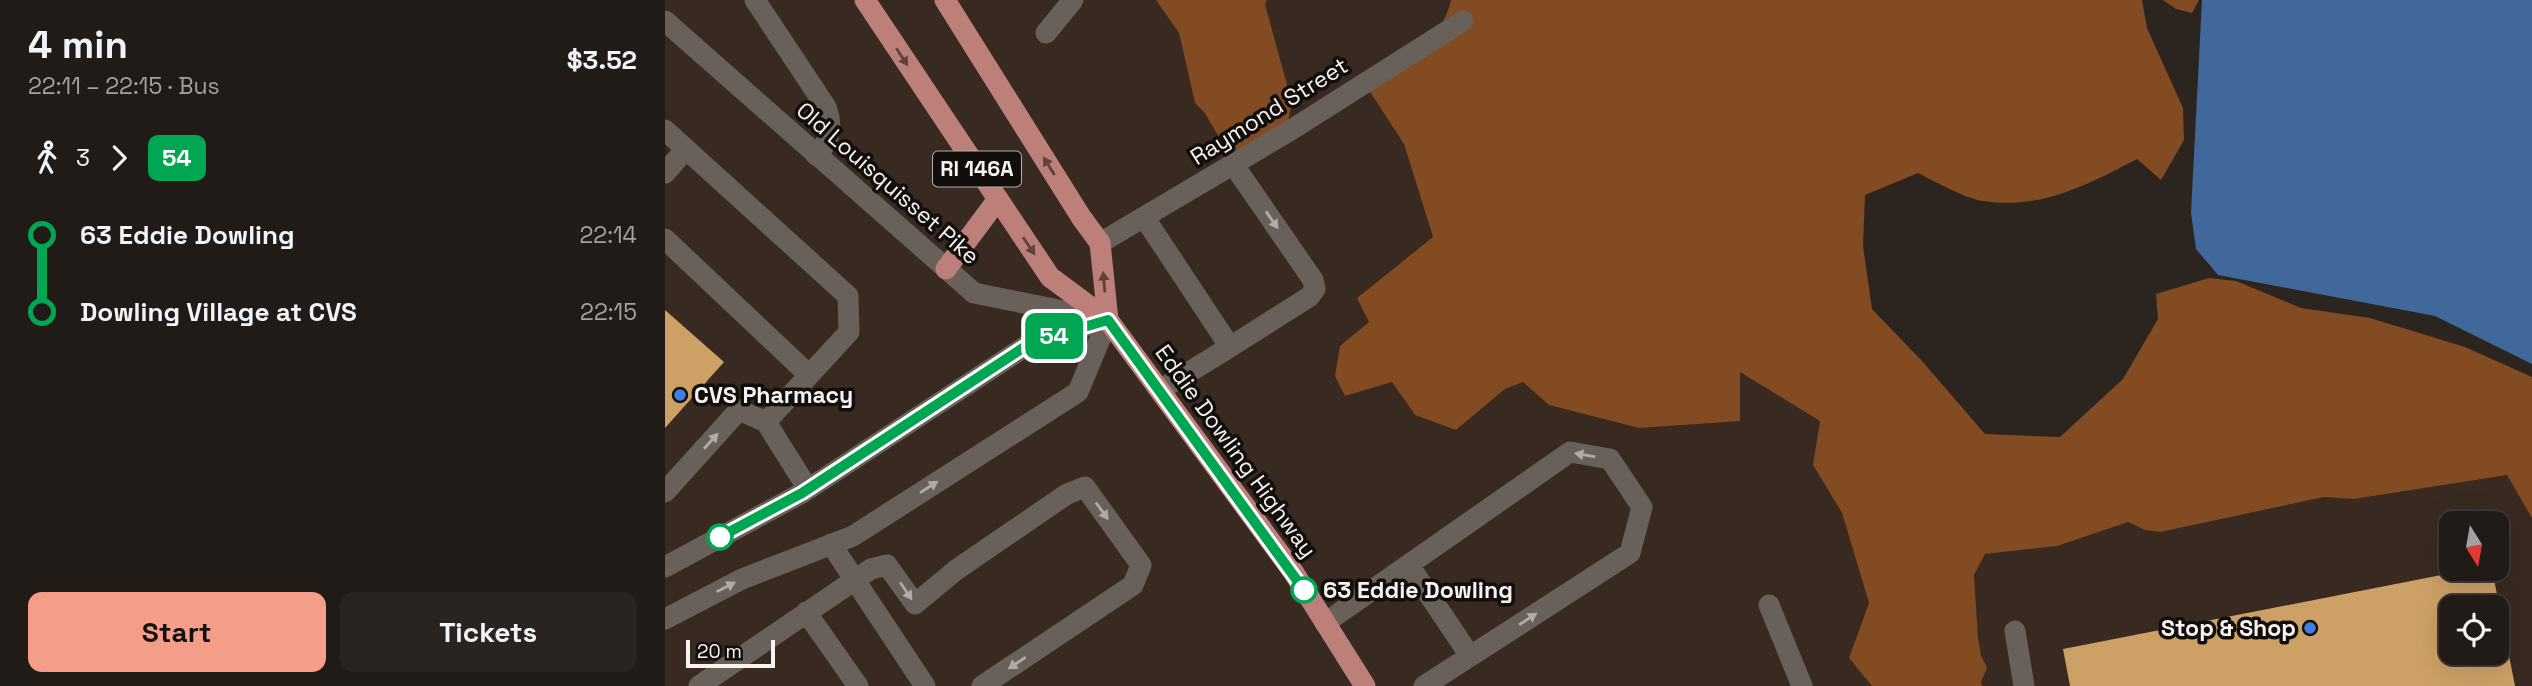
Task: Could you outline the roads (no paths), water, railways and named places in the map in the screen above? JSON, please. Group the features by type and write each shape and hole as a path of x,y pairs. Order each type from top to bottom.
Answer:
{"main road":[{"name":"Eddie Dowling Highway","path":"865,0 1050,277 1108,320 1294,573 1365,686"},
{"name":"RI 146A","path":"945,0 1100,243 1108,320"},
{"path":"946,269 998,199"}],"street":[{"path":"755,0 826,107 830,132 824,146 816,155"},
{"path":"1046,33 1073,0"},
{"name":"Old Louisquisset Pike","path":"665,21 974,293 1108,320"},
{"name":"Raymond Street","path":"1100,243 1463,21"},
{"path":"665,130 848,296 849,332 766,422"},
{"path":"665,173 686,149"},
{"path":"1160,390 1309,297 1315,289 1313,280 1233,164"},
{"path":"1144,217 1230,348"},
{"path":"665,239 809,375"},
{"path":"665,567 808,489 1032,342 1108,320"},
{"path":"665,619 742,579 853,536 1078,392 1108,320"},
{"path":"665,492 739,410 766,422 808,489"},
{"path":"1325,623 1570,452 1610,459 1642,507 1630,553 1424,686"},
{"path":"699,686 871,569 887,565 915,604 956,570 1067,494 1085,487 1141,565 1133,585 982,686"},
{"path":"831,544 925,686"},
{"path":"1409,565 1470,656"},
{"path":"1769,606 1802,686"},
{"path":"806,612 858,686"},
{"path":"2015,631 2025,686"}],"water":[{"path":"2202,0 2532,0 2532,364 2435,316 2218,275 2196,249 2191,213"}],"place":[{"name":"CVS Pharmacy","path":"680,395"},
{"name":"63 Eddie Dowling","path":"1304,590"},
{"name":"Stop & Shop","path":"2310,628"}]}
